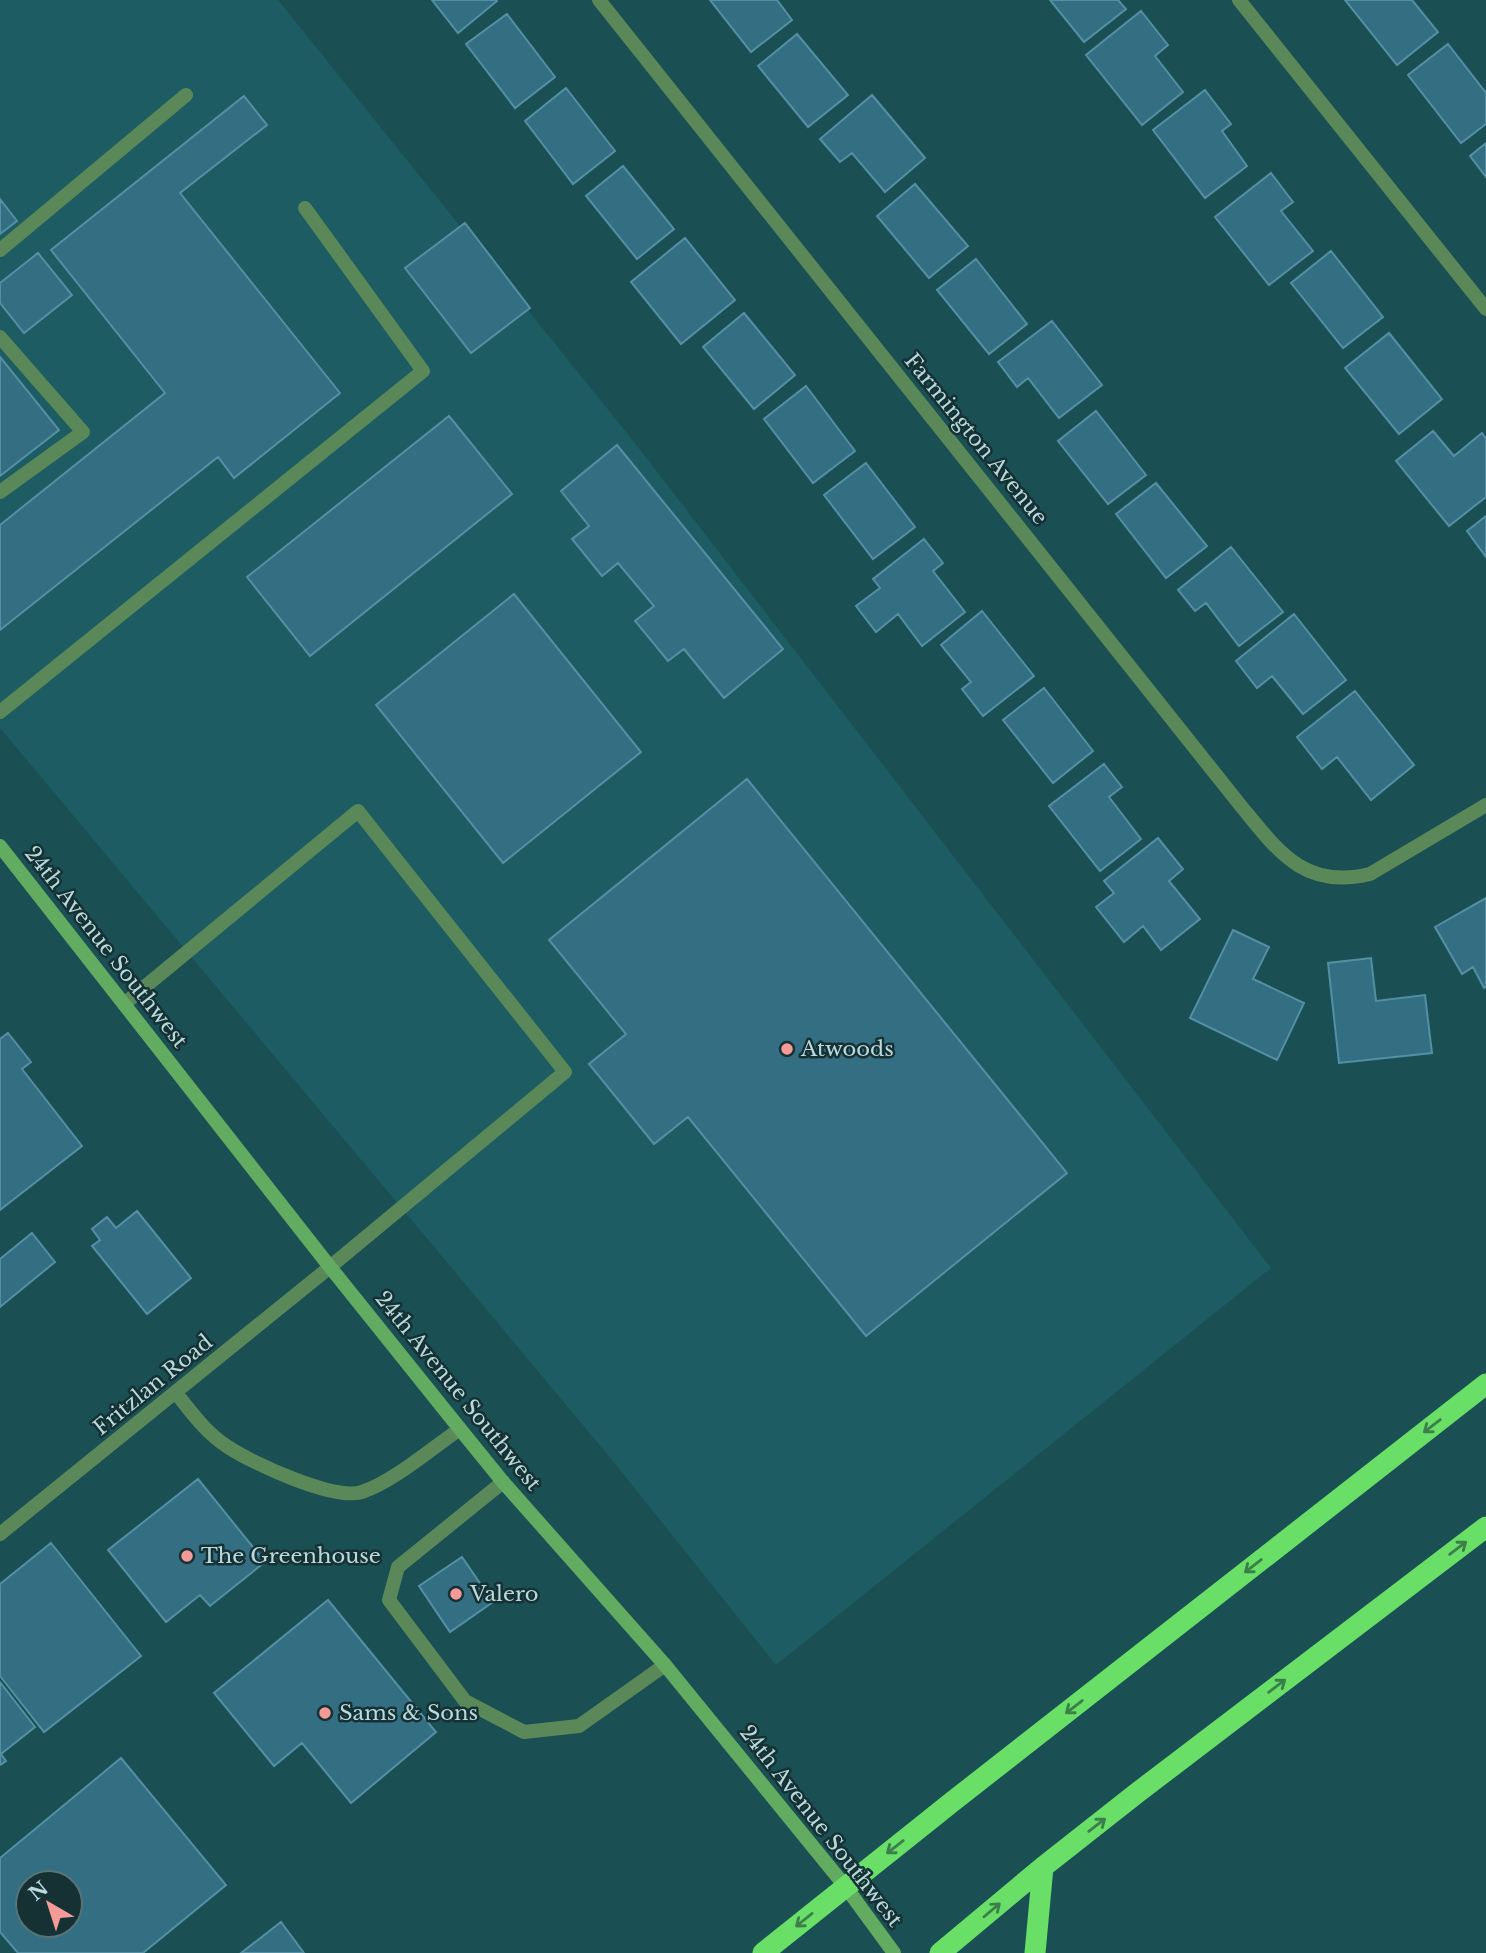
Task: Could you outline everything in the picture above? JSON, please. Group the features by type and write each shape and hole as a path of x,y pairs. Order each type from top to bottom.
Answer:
{"highway":[{"path":"764,1953 845,1886 1486,1384"},
{"path":"940,1953 1043,1867 1148,1785 1486,1527"},
{"path":"1035,1953 1043,1867"}],"main road":[{"name":"24th Avenue Southwest","path":"0,846 460,1429 503,1482 665,1665 845,1886 894,1953"}],"street":[{"name":"Farmington Avenue","path":"599,0 1269,840 1288,858 1303,869 1321,876 1354,878 1370,874 1486,805"},
{"path":"1239,0 1486,309"},
{"path":"0,250 186,95"},
{"path":"0,712 422,371 305,208"},
{"path":"0,337 83,432 0,492"},
{"name":"Fritzlan Road","path":"0,1534 176,1393 565,1072 358,811 124,1004"},
{"path":"176,1393 208,1431 228,1447 293,1479 338,1493 358,1493 381,1485 460,1429"},
{"path":"503,1482 398,1567 389,1600 465,1701 524,1732 579,1726 665,1665"}],"shaded area":[{"path":"0,0 278,0 631,438 1271,1268 776,1665 608,1455 0,728"}],"building":[{"path":"432,0 496,0 497,1 458,33"},
{"path":"710,0 777,0 792,20 751,52"},
{"path":"1050,0 1118,0 1126,9 1084,42"},
{"path":"1345,0 1412,0 1438,32 1397,65"},
{"path":"1141,11 1168,45 1155,56 1183,92 1142,125 1086,55"},
{"path":"507,14 555,77 515,108 466,44"},
{"path":"797,34 848,95 808,127 758,66"},
{"path":"1448,44 1486,93 1486,124 1461,143 1408,75"},
{"path":"566,88 615,151 573,184 525,121"},
{"path":"1205,90 1231,124 1222,131 1247,166 1205,198 1153,130"},
{"path":"872,95 925,158 885,192 852,153 840,162 820,139"},
{"path":"244,96 267,125 180,193 340,393 234,478 218,457 0,630 0,525 165,393 51,250"},
{"path":"1486,143 1486,177 1470,156"},
{"path":"623,166 674,229 637,259 586,196"},
{"path":"1271,173 1293,202 1281,211 1313,251 1269,285 1215,217"},
{"path":"915,184 968,246 929,278 877,216"},
{"path":"0,199 17,221 0,234"},
{"path":"465,223 530,308 471,353 405,268"},
{"path":"685,238 735,300 681,344 631,282"},
{"path":"1331,251 1383,317 1343,348 1291,283"},
{"path":"38,253 72,295 24,333 0,303 0,283"},
{"path":"976,259 1027,324 989,354 937,290"},
{"path":"744,313 795,375 754,409 703,347"},
{"path":"1052,321 1102,385 1059,418 1028,378 1017,387 998,362"},
{"path":"1389,333 1442,399 1399,434 1345,368"},
{"path":"0,357 59,430 0,476"},
{"path":"806,386 855,451 813,483 764,419"},
{"path":"1096,411 1146,475 1108,504 1058,441"},
{"path":"449,416 512,494 310,656 247,577"},
{"path":"1433,431 1454,456 1482,433 1486,439 1486,497 1449,526 1396,461"},
{"path":"617,445 783,649 724,698 684,649 668,661 635,621 654,606 618,563 602,576 572,539 589,526 561,491"},
{"path":"866,463 915,527 873,559 824,495"},
{"path":"1156,483 1207,546 1166,578 1116,514"},
{"path":"1486,516 1486,557 1467,531"},
{"path":"924,539 943,563 933,571 965,612 922,646 898,614 876,632 856,606 880,588 873,579"},
{"path":"1231,547 1283,612 1239,646 1206,603 1195,611 1178,590"},
{"path":"514,594 641,752 503,863 376,705"},
{"path":"982,611 1034,676 983,716 962,689 971,682 941,645"},
{"path":"1294,614 1346,680 1303,714 1272,676 1257,688 1236,661"},
{"path":"1044,688 1093,751 1053,783 1003,720"},
{"path":"1355,691 1414,765 1371,800 1337,757 1322,769 1297,737"},
{"path":"1104,764 1122,787 1109,797 1141,839 1100,871 1049,806"},
{"name":"Atwoods","path":"747,779 1067,1173 866,1336 688,1117 654,1144 589,1064 626,1034 549,940"},
{"path":"1158,838 1183,869 1169,881 1200,919 1161,950 1143,926 1124,942 1096,907 1114,893 1104,881"},
{"path":"1486,898 1484,988 1473,967 1462,974 1435,927"},
{"path":"1233,930 1269,947 1253,979 1304,1003 1277,1060 1190,1018"},
{"path":"1371,958 1376,1001 1425,995 1432,1053 1339,1063 1328,963"},
{"path":"8,1033 31,1062 22,1069 82,1146 0,1210 0,1039"},
{"path":"137,1211 191,1278 147,1314 92,1246 100,1240 92,1229 107,1217 116,1228"},
{"path":"32,1233 55,1262 0,1307 0,1259"},
{"name":"The Greenhouse","path":"198,1479 265,1562 210,1606 200,1595 166,1622 108,1550"},
{"path":"51,1543 141,1656 44,1732 0,1676 0,1584"},
{"name":"Valero","path":"462,1557 493,1602 450,1632 419,1586"},
{"name":"Sams & Sons","path":"328,1600 436,1732 351,1803 302,1743 274,1766 214,1693"},
{"path":"0,1682 35,1727 1,1754 6,1761 0,1765"},
{"path":"121,1758 226,1885 143,1953 18,1953 0,1932 0,1858"},
{"path":"281,1922 304,1953 241,1953"}],"place":[{"name":"Atwoods","path":"787,1049"},
{"name":"The Greenhouse","path":"187,1556"},
{"name":"Valero","path":"456,1594"},
{"name":"Sams & Sons","path":"325,1713"}]}
